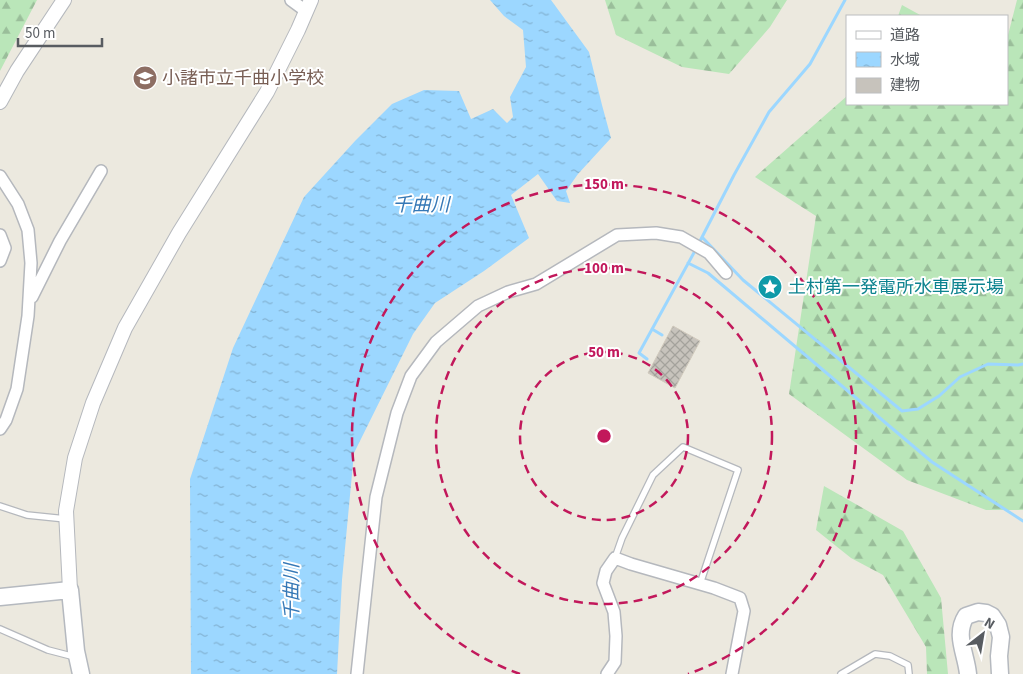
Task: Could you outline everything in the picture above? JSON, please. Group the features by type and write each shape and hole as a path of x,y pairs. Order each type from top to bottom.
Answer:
{"main road":[{"path":"0,597 70,590 79,666"},
{"path":"968,674 960,635 961,624 966,616 978,612 992,616 998,625 1001,637 1000,674"}],"street":[{"path":"0,102 17,71 64,0"},
{"path":"70,590 66,511 75,458 92,403 125,328 179,233 267,92 298,30 308,5 291,0"},
{"path":"29,304 60,241 101,171"},
{"path":"0,176 18,204 28,230 31,263 28,316 17,389 6,420 0,429"},
{"path":"358,674 376,497 397,413 411,376 436,342 478,306 508,292 536,284 617,235 656,233 681,237 709,253 726,272"},
{"path":"0,235 5,248 0,261"},
{"path":"607,674 615,662 616,636 614,612 603,583 606,571 614,558 714,588 740,598 744,611 732,674"}],"lane":[{"path":"614,558 653,475 683,447 738,470 700,584"},
{"path":"0,506 27,515 66,520"},
{"path":"0,629 79,666"},
{"path":"841,674 875,654 890,656 908,665 909,674"}],"green space":[{"path":"0,0 37,0 0,71"},
{"path":"605,0 787,0 770,27 729,74 682,67 616,35"},
{"path":"1017,0 1023,0 1023,510 986,510 907,480 789,394 816,216 755,177 846,97 846,105 1008,105 1008,35"},
{"path":"902,5 920,15 898,15"},
{"path":"824,486 903,531 941,598 948,674 927,674 926,647 883,575 851,558 816,530"}],"water":[{"name":"千曲川","path":"490,0 551,0 589,52 611,138 578,174 566,191 570,203 557,201 538,174 511,195 529,238 484,271 435,303 413,334 354,453 342,580 337,674 191,674 190,479 233,348 304,197 392,104 424,90 459,91 471,119 493,109 507,123 513,117 510,97 526,67 523,30 504,16"}],"building":[{"path":"673,326 700,341 675,388 648,373"}],"waterway":[{"path":"699,243 769,112 810,64 845,0"},
{"path":"702,237 743,280 902,411 918,409 939,396 960,377 988,364 1023,364"},
{"path":"647,359 639,353 696,249"},
{"path":"688,263 708,273 932,462 1023,521"},
{"path":"652,329 662,335"}],"place":[{"name":"小諸市立千曲小学校","path":"145,78"},
{"name":"土村第一発電所水車展示場","path":"770,287"}]}
